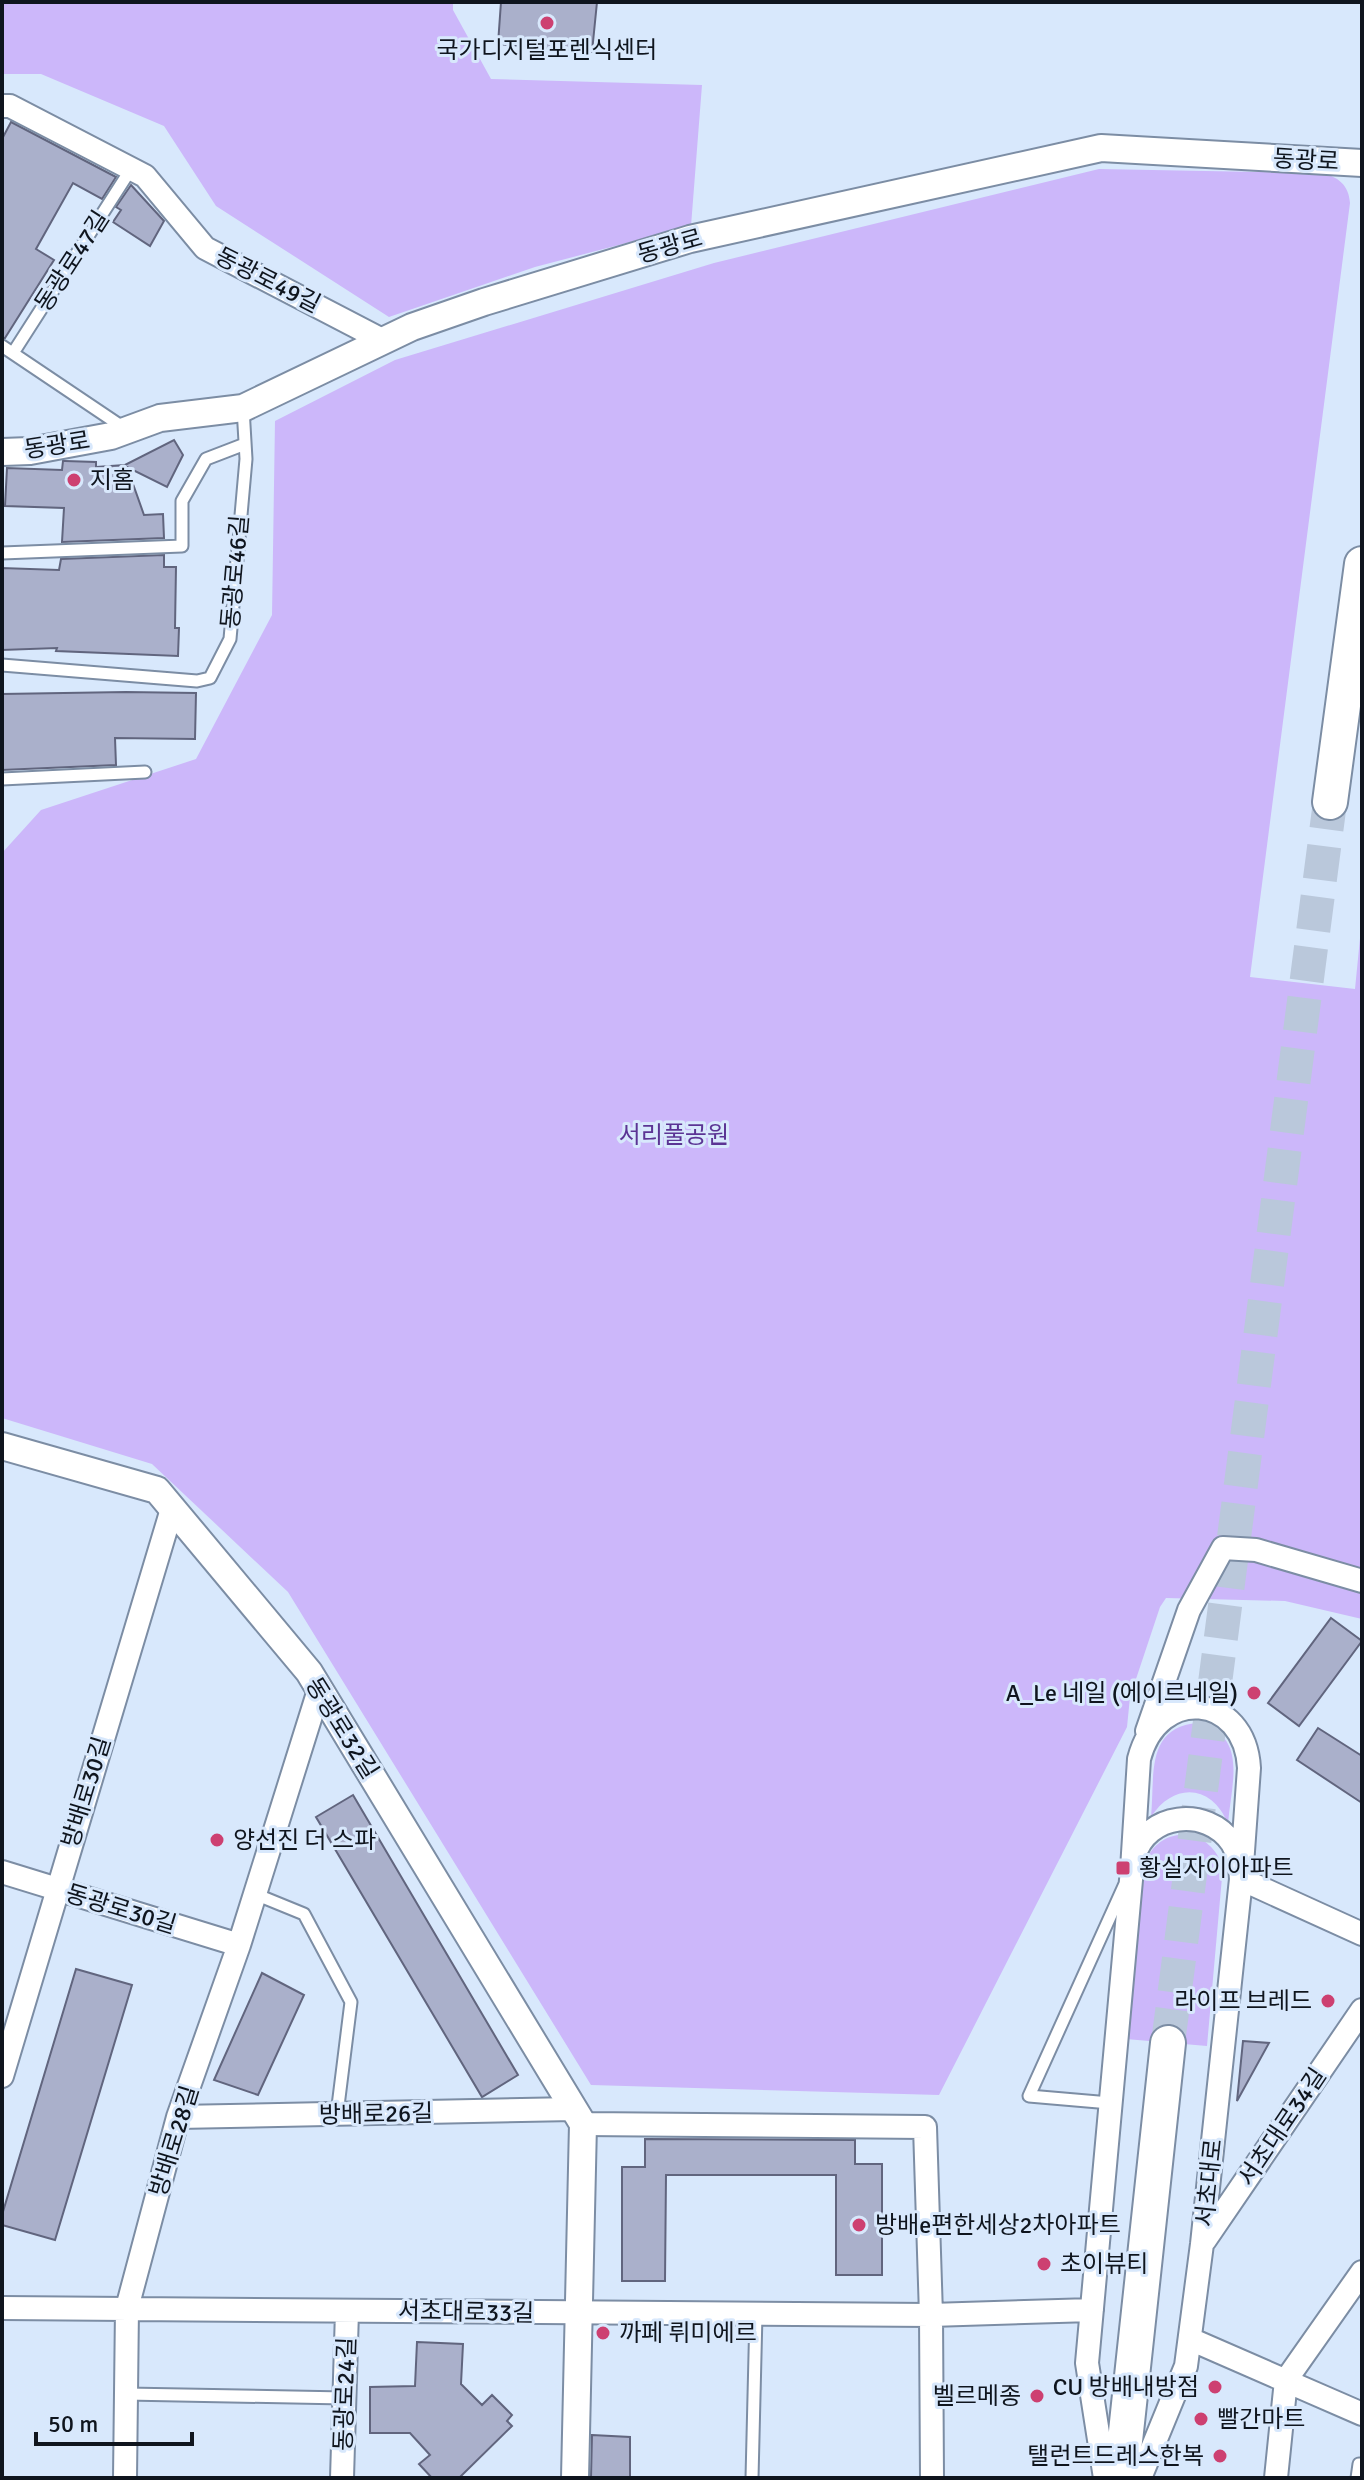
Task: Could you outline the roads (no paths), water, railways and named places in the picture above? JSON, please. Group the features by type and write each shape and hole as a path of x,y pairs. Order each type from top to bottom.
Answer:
{"main road":[{"path":"1330,802 1362,564"},
{"path":"1121,2478 1168,2043"}],"street":[{"name":"동광로49길","path":"2,106 10,106 145,176 205,248 384,341"},
{"name":"동광로","path":"2,452 30,451 111,436 160,418 243,408 412,327 690,239 1101,148 1362,163"},
{"name":"동광로32길","path":"2,1446 157,1490 309,1672 578,2116"},
{"name":"방배로30길","path":"2,2076 172,1509"},
{"path":"1144,1742 1189,1610 1223,1548 1256,1550 1362,1581"},
{"name":"방배로28길","path":"125,2478 127,2308 178,2117 239,1945 319,1690"},
{"name":"서초대로","path":"1105,2478 1087,2363 1132,1869 1139,1759 1152,1727 1166,1715 1182,1709 1199,1708 1216,1712 1231,1721 1242,1734 1248,1751 1241,1879 1186,2366 1140,2478"},
{"name":"서초대로","path":"1132,1869 1135,1852 1144,1837 1157,1826 1191,1818 1223,1832 1234,1845 1240,1862 1241,1879"},
{"name":"동광로30길","path":"2,1872 239,1945"},
{"path":"1241,1879 1362,1934"},
{"name":"서초대로34길","path":"1202,2244 1362,2010"},
{"path":"575,2478 579,2313 578,2116 925,2127 932,2478"},
{"name":"방배로26길","path":"178,2117 578,2116"},
{"path":"1276,2478 1286,2380 1362,2272"},
{"name":"서초대로33길","path":"2,2308 931,2315 1092,2310"},
{"name":"동광로24길","path":"342,2478 347,2311"},
{"path":"1190,2339 1362,2414"}],"lane":[{"name":"동광로47길","path":"13,353 131,169"},
{"path":"2,346 127,430"},
{"name":"동광로46길","path":"2,665 197,681 210,678 230,639 246,459 243,408"},
{"path":"2,553 182,546 182,501 206,459 245,444"},
{"path":"2,779 145,772"},
{"name":"서초대로","path":"1110,2103 1029,2096 1132,1869"},
{"path":"255,1894 304,1914 351,2002 337,2115"},
{"path":"752,2478 756,2314"},
{"path":"126,2394 345,2398"},
{"path":"1357,2478 1359,2464 1362,2464"}],"tunnel":[{"path":"1168,2043 1330,802"}],"place":[{"name":"국가디지털포렌식센터","path":"547,23"},
{"name":"지홈","path":"74,480"},
{"name":"A_Le 네일 (에이르네일)","path":"1254,1693"},
{"name":"양선진 더 스파","path":"217,1840"},
{"name":"황실자이아파트","path":"1123,1868"},
{"name":"라이프 브레드","path":"1328,2001"},
{"name":"방배e편한세상2차아파트","path":"859,2225"},
{"name":"초이뷰티","path":"1044,2264"},
{"name":"까페 뤼미에르","path":"603,2333"},
{"name":"CU 방배내방점","path":"1215,2387"},
{"name":"벨르메종","path":"1037,2396"},
{"name":"빨간마트","path":"1201,2419"},
{"name":"탤런트드레스한복","path":"1220,2456"}],"park label":[{"name":"서리풀공원","path":"674,1135"}]}
